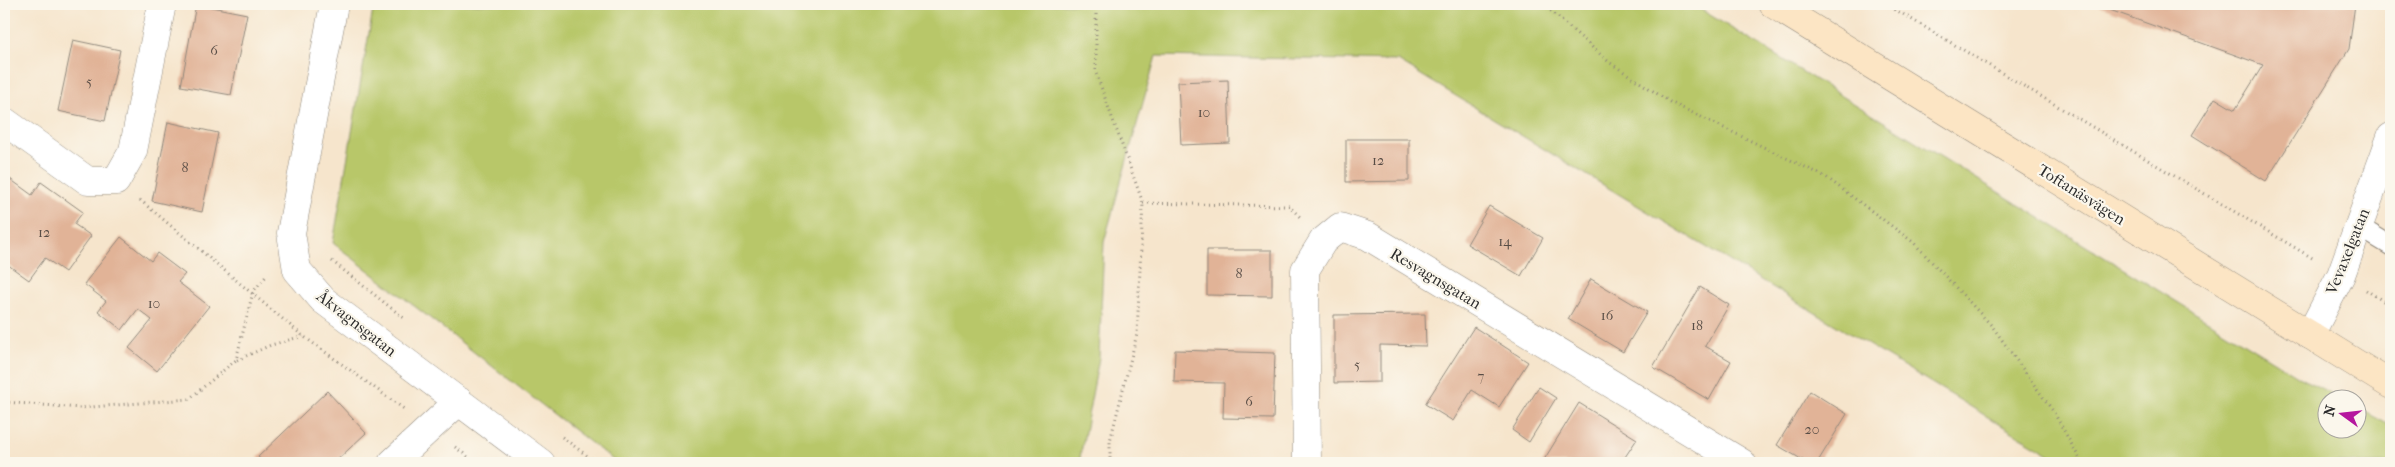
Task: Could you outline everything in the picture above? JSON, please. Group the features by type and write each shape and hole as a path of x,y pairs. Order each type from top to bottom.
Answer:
{"street":[{"path":"4,121 88,181 116,181 133,151 162,4"},
{"path":"297,270 291,233 334,4"},
{"name":"Toftanäsvägen","path":"1773,4 2391,385"},
{"name":"Vevaxelgatan","path":"2310,335 2341,275 2391,137"},
{"name":"Resvagnsgatan","path":"1307,463 1306,270 1323,241 1340,227 1368,236 1742,463"},
{"name":"Åkvagnsgatan","path":"297,270 323,300 540,463"},
{"path":"392,463 459,402"}],"lane":[{"path":"2358,226 2391,246"}],"path":[{"path":"1096,4 1096,73 1143,203 1137,334 1110,441 1110,463"},
{"path":"1543,4 1609,62 1670,102 1826,177 1913,242 1992,326 2053,411 2082,463"},
{"path":"1886,4 2391,306"},
{"path":"116,181 253,292 303,336 476,463"},
{"path":"1143,203 1289,206 1323,241"},
{"path":"236,360 253,292 266,276 297,270"},
{"path":"4,402 80,408 189,399 236,360 271,345 303,336"}],"green space":[{"path":"374,4 1692,4 2301,378 2324,390 2318,390 2318,440 2368,440 2368,413 2391,426 2391,463 2064,463 1398,61 1156,56 1104,242 1099,358 1079,463 617,463 333,243"}],"building":[{"path":"196,4 247,14 231,95 181,86"},
{"path":"2093,4 2355,4 2349,49 2266,181 2192,135 2215,98 2235,110 2263,65"},
{"path":"73,40 120,50 105,121 58,111"},
{"path":"1228,80 1230,143 1181,145 1178,82"},
{"path":"168,122 218,133 202,212 152,201"},
{"path":"1346,139 1409,139 1409,181 1346,182"},
{"path":"10,179 32,195 41,182 83,212 74,224 91,236 65,272 45,258 29,280 4,262 4,187"},
{"path":"1489,206 1543,238 1521,276 1467,244"},
{"path":"121,237 151,261 157,253 185,274 178,282 209,306 157,371 129,348 152,320 138,309 122,330 98,311 106,301 84,284"},
{"path":"1207,250 1272,250 1272,296 1207,295"},
{"path":"1591,279 1647,312 1623,352 1568,319"},
{"path":"1700,287 1729,305 1705,346 1731,361 1709,400 1653,367"},
{"path":"1425,314 1426,346 1380,345 1380,382 1334,383 1334,315"},
{"path":"1474,327 1528,362 1499,407 1472,390 1453,421 1425,404"},
{"path":"1175,350 1275,353 1273,419 1223,418 1224,383 1174,382"},
{"path":"1539,387 1556,398 1529,442 1512,430"},
{"path":"327,391 366,433 334,463 265,463 258,457"},
{"path":"1810,391 1847,414 1817,463 1808,463 1777,445"},
{"path":"1579,403 1637,439 1621,463 1586,463 1582,461 1581,463 1542,463"}]}
